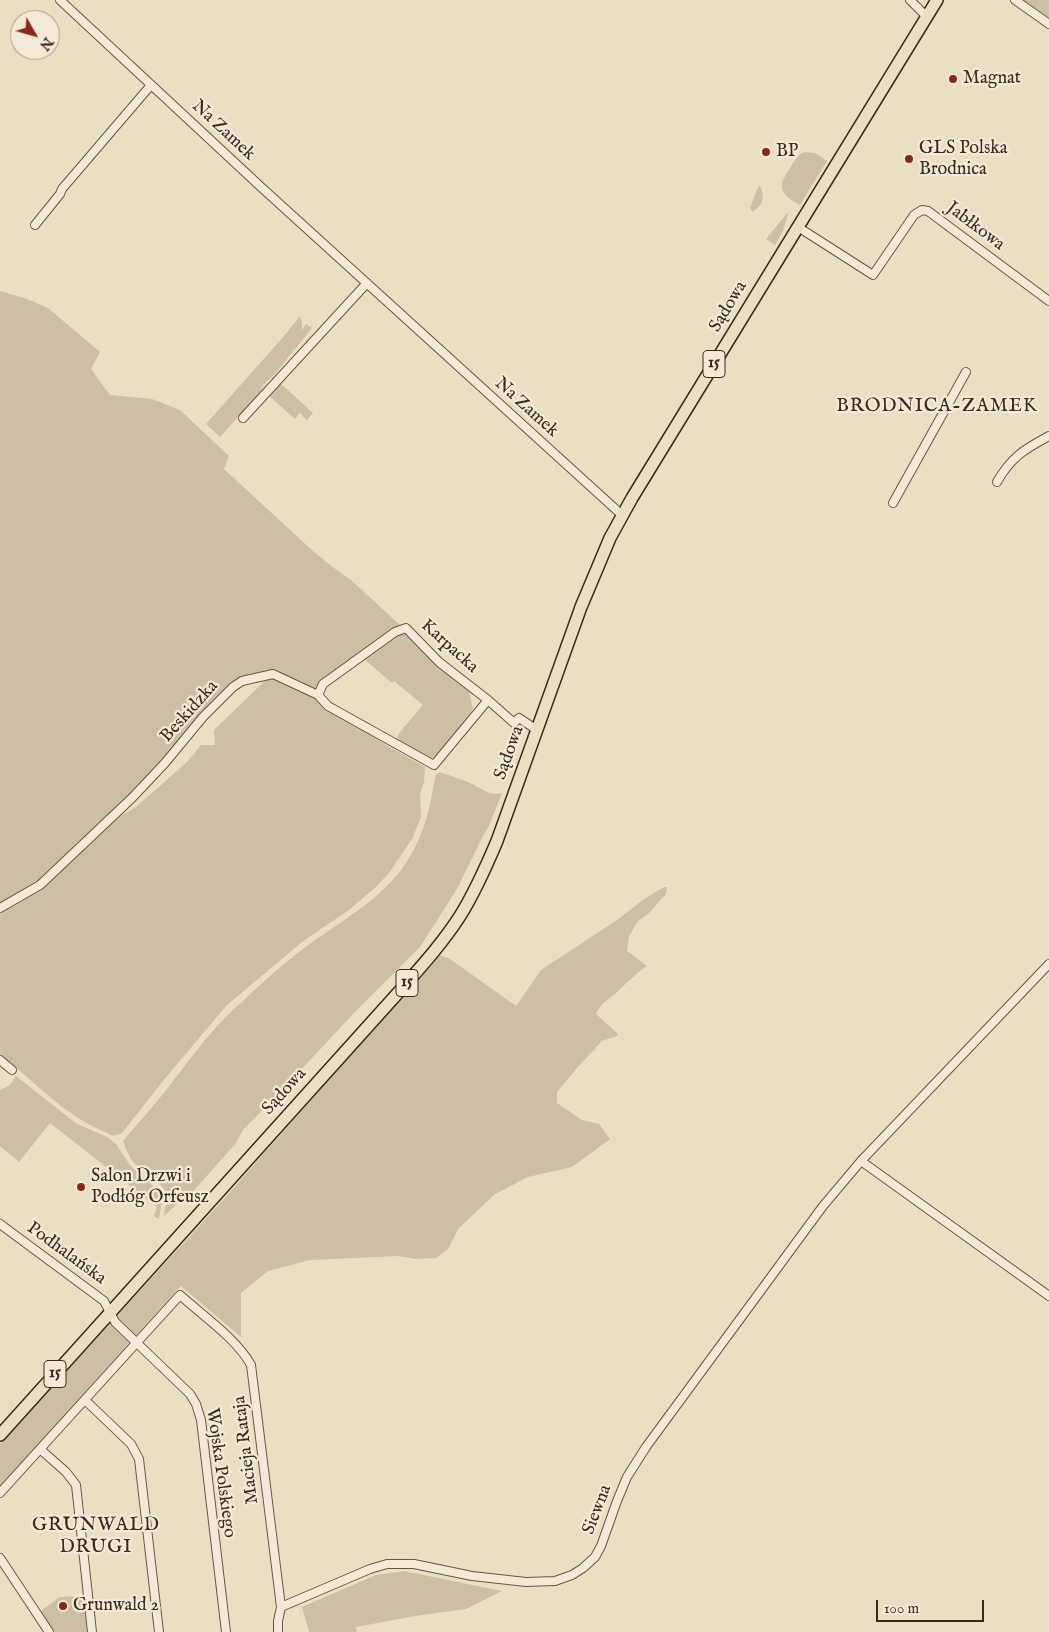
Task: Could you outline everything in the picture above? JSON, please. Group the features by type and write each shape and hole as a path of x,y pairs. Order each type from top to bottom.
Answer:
{"main road":[{"name":"Sądowa","path":"0,1435 397,994 449,931 471,896 497,840 581,607 622,515 936,0"}],"street":[{"name":"Na Zamek","path":"60,0 622,515"},
{"path":"910,0 926,16"},
{"path":"1015,0 1049,24"},
{"path":"35,225 62,189 151,85"},
{"name":"Jabłkowa","path":"798,227 872,275 914,215 922,210 928,211 1049,301"},
{"path":"243,418 367,283"},
{"path":"893,503 966,372"},
{"path":"997,482 1015,457 1049,436"},
{"name":"Karpacka","path":"318,695 323,684 395,632 406,628 439,662 514,723 519,718 537,730"},
{"name":"Beskidzka","path":"0,908 40,884 132,798 165,764 203,717 233,687 242,682 273,674 318,695 328,706 434,765 488,700"},
{"name":"Siewna","path":"282,1607 370,1569 387,1564 414,1564 472,1576 526,1582 555,1581 572,1576 583,1568 602,1546 617,1501 628,1477 646,1447 824,1206 862,1161 1049,964"},
{"path":"0,1060 12,1070"},
{"path":"862,1161 1049,1296"},
{"name":"Podhalańska","path":"0,1224 104,1301 110,1313"},
{"name":"Macieja Rataja","path":"136,1342 180,1295 236,1344 251,1365 282,1607 278,1621 278,1632"},
{"name":"Wojska Polskiego","path":"110,1313 116,1322 190,1394 196,1404 201,1420 226,1632"},
{"path":"0,1493 136,1342"},
{"path":"85,1400 131,1444 139,1459 159,1632"},
{"path":"40,1449 66,1472 76,1486 92,1632"},
{"path":"0,1558 49,1632"}],"shaded area":[{"path":"1013,0 1049,0 1049,27"},
{"path":"805,152 815,153 827,161 800,205 787,196 782,188 782,183 796,159"},
{"path":"759,185 763,197 759,207 752,212 750,208"},
{"path":"789,211 783,231 775,245 766,239"},
{"path":"0,291 48,308 100,352 91,369 110,395 152,399 180,410 229,456 224,469 314,552 351,580 401,626 319,685 314,698 332,712 425,767 424,782 420,794 421,817 412,839 389,873 349,910 302,942 226,1006 122,1133 113,1136 84,1122 65,1109 0,1055 0,911 43,885 112,821 136,807 187,762 201,745 215,745 214,730 274,672 249,674 232,685 160,766 40,882 0,904"},
{"path":"300,316 302,330 306,324 312,328 274,375 263,385 261,392 220,437 206,424"},
{"path":"279,382 313,413 307,420 300,413 295,419 268,395"},
{"path":"403,631 411,635 468,686 473,709 443,751 430,759 396,741 399,733 423,705 394,681 392,683 364,659 373,650"},
{"path":"440,772 468,782 489,793 502,793 489,826 457,889 420,947 354,1013 243,1130 236,1143 189,1196 182,1199 164,1216 166,1203 169,1198 166,1192 159,1183 134,1162 128,1154 123,1141 162,1096 205,1040 230,1013 294,956 364,906 392,881 404,867 418,840 430,805 436,775"},
{"path":"664,887 667,887 666,894 648,914 638,921 629,936 627,951 647,966 605,1002 596,1014 618,1034 617,1036 602,1041 557,1092 557,1103 582,1120 599,1124 610,1139 572,1167 528,1177 495,1194 459,1228 448,1249 436,1258 416,1259 398,1256 310,1260 268,1271 241,1293 241,1337 181,1286 0,1486 0,1444 222,1201 439,955 450,959 516,1006 541,970"},
{"path":"16,1076 77,1124 107,1137 116,1144 130,1165 161,1193 162,1200 159,1219 154,1216 157,1207 50,1123 19,1162 0,1146 0,1090 10,1085"},
{"path":"404,1571 502,1591 466,1609 356,1627 357,1632 309,1632 302,1607 376,1575"},
{"path":"83,1596 87,1632 54,1632 41,1612 42,1610 60,1597"}],"place":[{"name":"Magnat","path":"953,79"},
{"name":"BP","path":"766,152"},
{"name":"GLS Polska Brodnica","path":"909,159"},
{"name":"Salon Drzwi i Podłóg Orfeusz","path":"81,1187"},
{"name":"Grunwald 2","path":"63,1606"}],"district":[{"name":"BRODNICA-ZAMEK","path":"937,407"},
{"name":"GRUNWALD DRUGI","path":"96,1537"}]}
